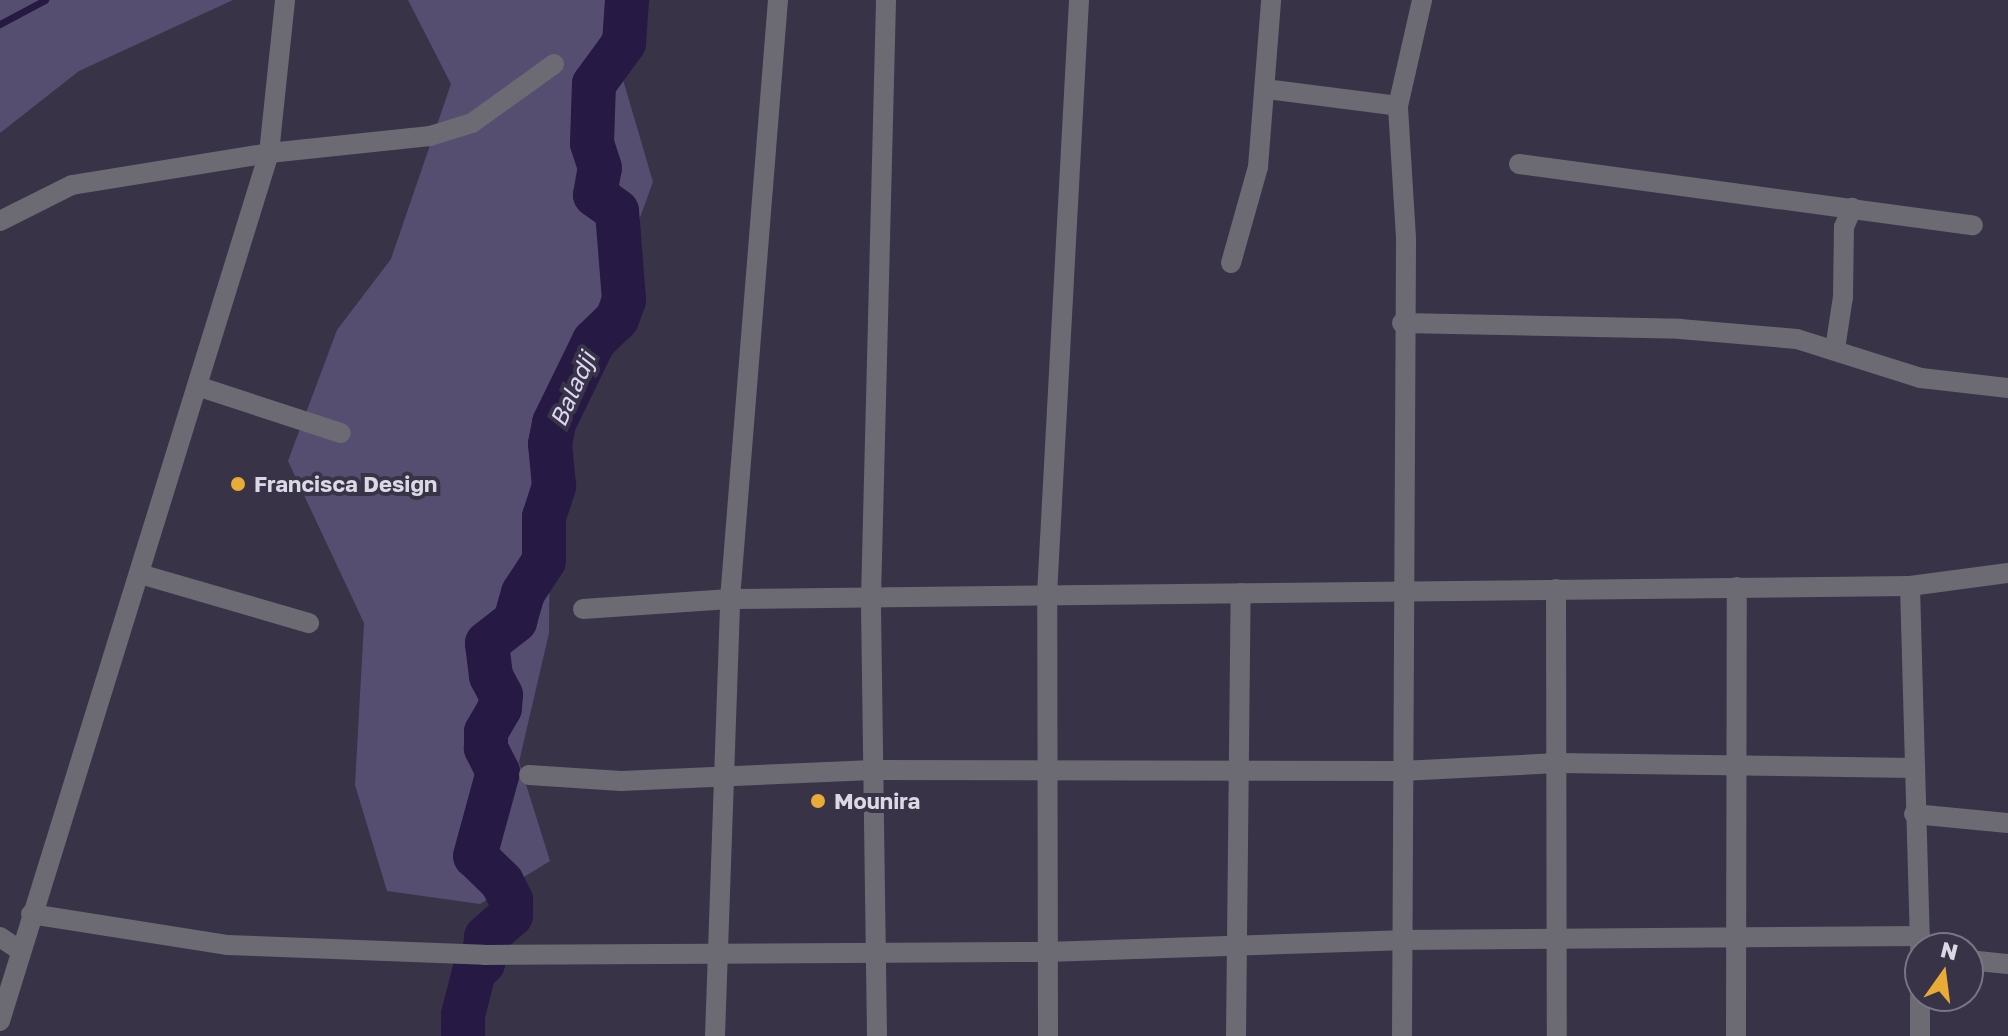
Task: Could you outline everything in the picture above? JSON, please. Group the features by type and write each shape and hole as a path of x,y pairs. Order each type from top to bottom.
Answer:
{"street":[{"path":"0,1021 19,950 200,387 269,153 285,0"},
{"path":"715,1036 730,599 778,0"},
{"path":"877,1036 871,598 886,0"},
{"path":"1048,1036 1047,595 1079,0"},
{"path":"1231,263 1258,167 1271,0"},
{"path":"1402,1036 1402,323 1406,238 1398,106 1422,0"},
{"path":"0,221 72,185 269,153 430,136 472,123 554,64"},
{"path":"1266,89 1398,106"},
{"path":"1519,164 1973,225"},
{"path":"1835,349 1843,297 1844,227 1852,208"},
{"path":"1402,323 1680,329 1797,339 1921,378 2008,388"},
{"path":"200,387 341,433"},
{"path":"583,609 730,599 1910,586 2008,573"},
{"path":"140,574 309,623"},
{"path":"1910,586 1920,932"},
{"path":"1736,1036 1737,587"},
{"path":"1556,589 1557,1036"},
{"path":"1236,1036 1241,593"},
{"path":"529,775 621,781 873,770 1401,771 1557,763 1737,768 1913,768"},
{"path":"1914,814 2008,823"},
{"path":"31,914 242,947 484,955 876,950 1046,952 1401,940 1558,941 1737,936 1904,941"},
{"path":"0,937 19,950"},
{"path":"1984,962 2008,964"},
{"path":"1920,1012 1920,1036"}],"shaded area":[{"path":"0,0 233,0 79,71 0,133"},
{"name":"Baladji","path":"408,0 641,0 614,49 653,182 605,313 550,506 549,633 519,762 550,861 480,904 387,891 355,785 364,623 288,461 337,330 391,259 451,84"}],"waterway":[{"path":"0,24 45,0"},
{"name":"Baladji","path":"463,1036 463,1015 474,972 483,963 486,937 511,915 511,900 502,882 475,856 498,772 486,748 486,732 500,708 501,695 491,676 487,643 515,621 523,593 544,561 544,517 554,486 550,444 554,423 594,341 617,319 624,300 617,211 595,195 600,168 592,143 594,84 624,43 627,0"}],"place":[{"name":"Francisca Design","path":"238,484"},
{"name":"Mounira","path":"818,801"}]}
